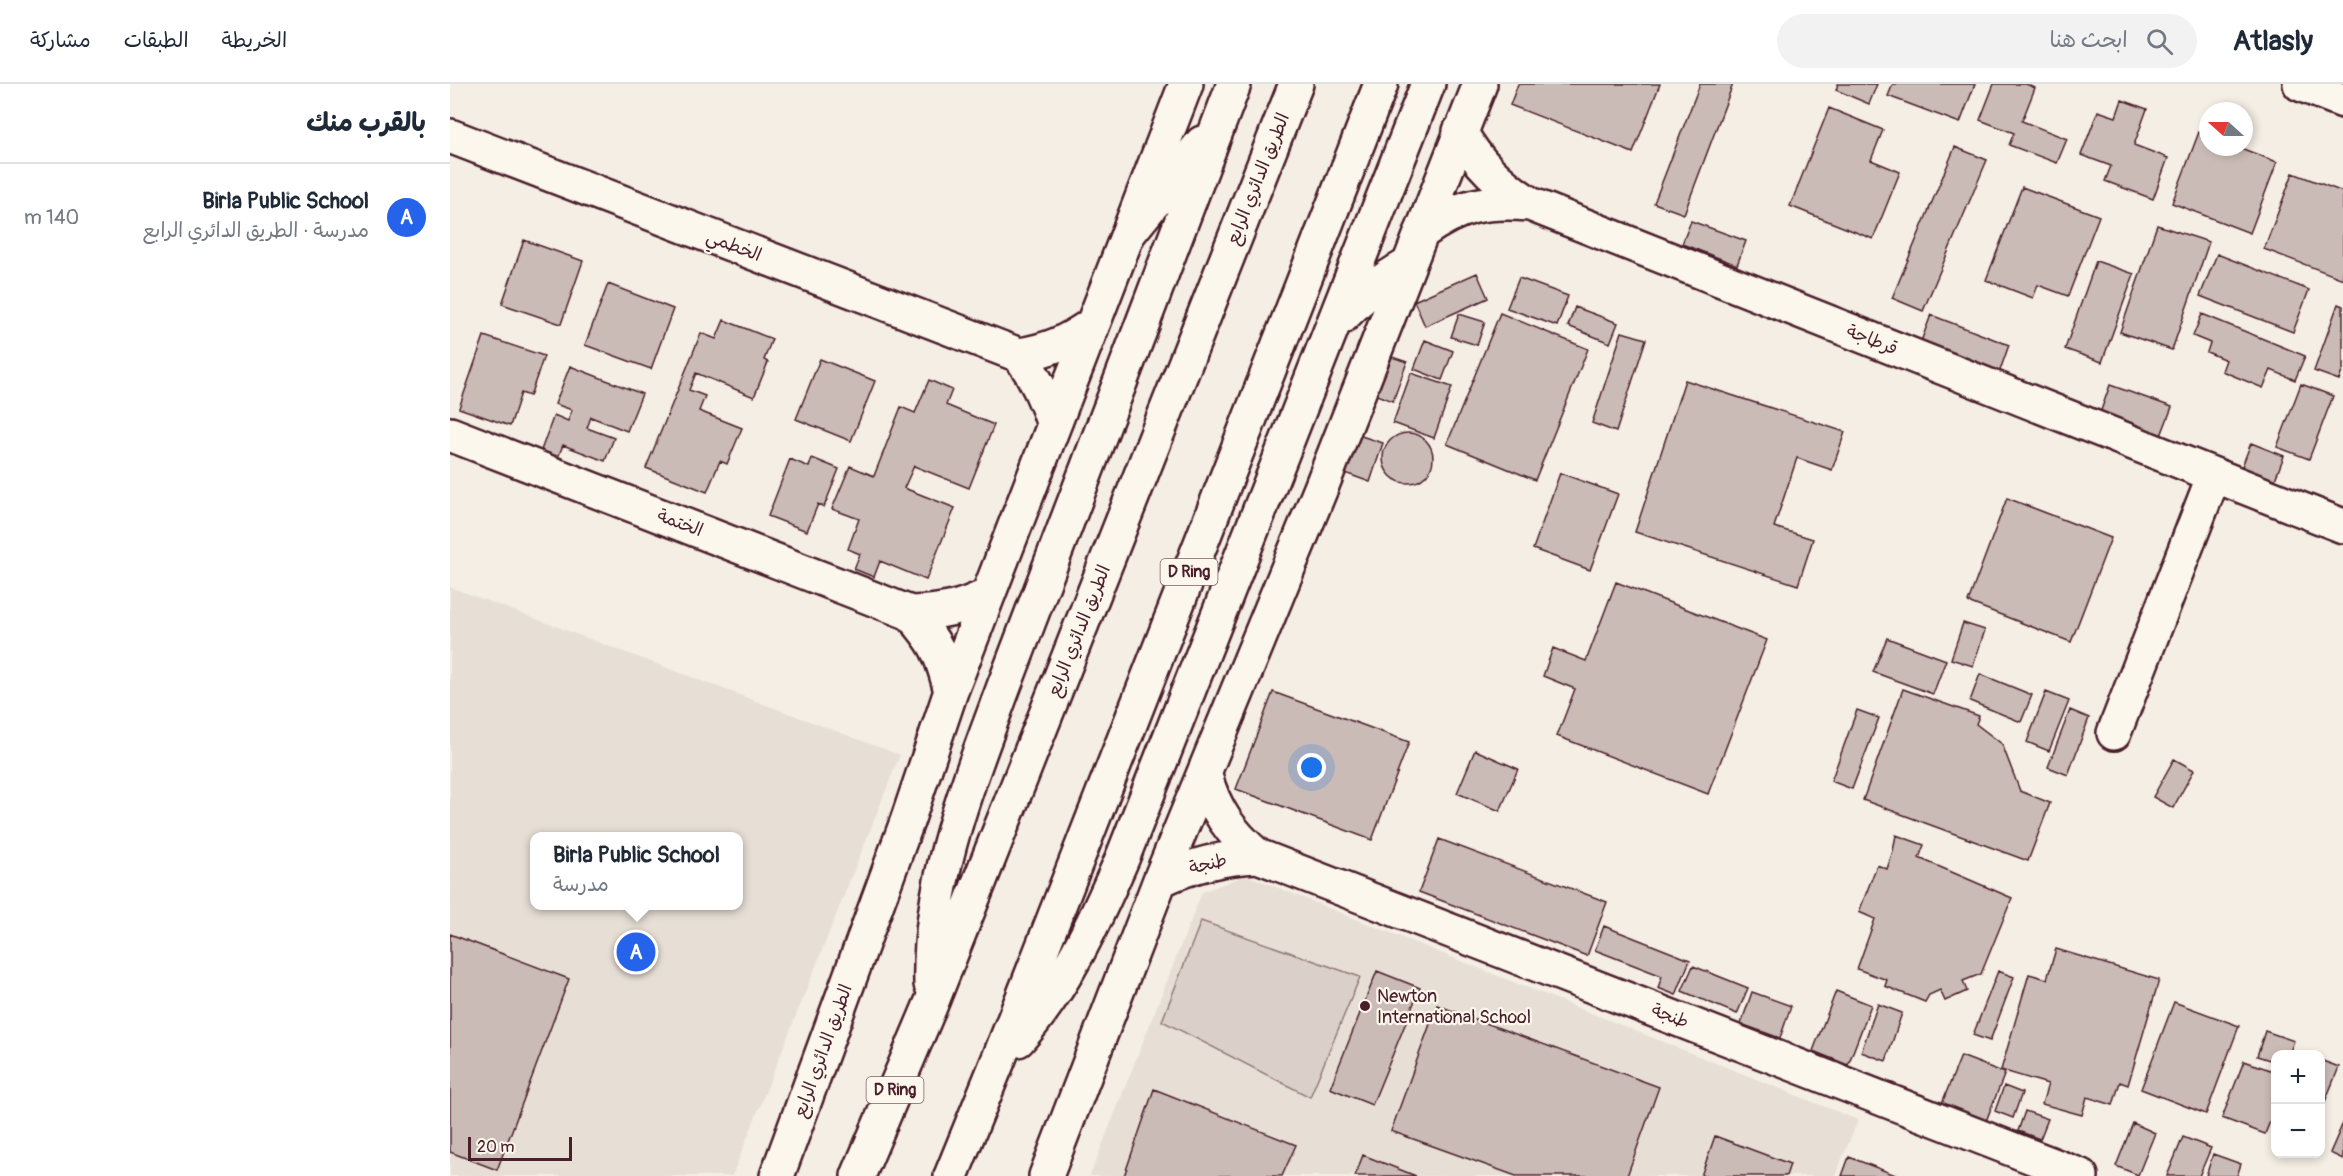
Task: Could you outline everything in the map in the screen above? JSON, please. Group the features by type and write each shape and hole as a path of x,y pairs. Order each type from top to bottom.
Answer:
{"street":[{"name":"الطريق الدائري الرابع","path":"777,1176 908,819 951,692 1186,84"},
{"name":"D Ring","path":"932,1004 931,946 934,912 943,866 1003,689 1234,84"},
{"name":"الطريق الدائري الرابع","path":"858,1176 932,1004 1296,84"},
{"name":"D Ring","path":"951,1176 1381,84"},
{"path":"998,1061 1031,1024 1060,984 1085,941 1104,900 1140,818 1428,84"},
{"path":"1046,1176 1160,880 1205,775 1480,84"},
{"path":"2300,84 2343,102"},
{"path":"1128,234 1220,121"},
{"name":"قرطاجة","path":"1460,131 1467,145 1490,174 1530,204 2343,526"},
{"name":"الخطمي","path":"450,136 1019,355"},
{"name":"قرطاجة","path":"1421,232 1458,210 1478,204 1499,201 1530,204"},
{"path":"1333,327 1374,286 1408,265"},
{"path":"1054,425 1034,374 1019,355 1044,351 1070,340 1093,324"},
{"name":"الختمة","path":"450,434 910,613 942,612 969,604 988,595"},
{"path":"2114,733 2214,475"},
{"name":"الختمة","path":"910,613 931,636 942,656 951,692"},
{"name":"طنجة","path":"1205,775 1210,794 1224,820 1243,843 1258,856 2024,1166 2081,1176"},
{"name":"طنجة","path":"1160,880 1198,864 1258,856"}],"shaded area":[{"path":"450,587 900,755 732,1176 450,1176"},
{"name":"Newton International School","path":"1246,875 1858,1120 1835,1176 1090,1176 1202,892"},
{"path":"1201,921 1360,977 1310,1097 1162,1021"}],"building":[{"path":"1518,84 1660,84 1633,153 1510,105"},
{"path":"1700,84 1733,84 1684,214 1654,203"},
{"path":"1838,84 1877,84 1869,104 1836,90"},
{"path":"1893,84 1975,84 1960,123 1888,96"},
{"path":"1994,84 2026,84 2035,88 2022,121 2067,139 2057,163 2009,145 2014,133 1980,120"},
{"path":"2122,100 2147,109 2134,145 2168,158 2153,199 2105,181 2111,166 2081,155 2098,111 2116,117"},
{"path":"1829,108 1883,130 1871,160 1900,172 1873,239 1790,206"},
{"path":"2199,132 2199,156 2253,156 2253,153 2277,162 2250,233 2172,203"},
{"path":"1955,147 1987,160 1923,311 1892,298"},
{"path":"2293,173 2343,192 2343,279 2264,249"},
{"path":"2022,187 2099,216 2068,296 2038,285 2033,298 1986,280"},
{"path":"1691,221 1746,241 1737,265 1682,244"},
{"path":"2157,225 2209,242 2172,350 2120,332"},
{"path":"524,240 583,261 561,324 502,304"},
{"path":"2217,254 2309,290 2293,332 2200,296"},
{"path":"2096,261 2134,274 2102,362 2065,349"},
{"path":"1477,273 1488,298 1425,326 1414,301"},
{"path":"1519,278 1568,296 1557,326 1507,308"},
{"path":"608,284 673,309 651,369 585,345"},
{"path":"2338,304 2343,306 2343,369 2339,380 2314,371"},
{"path":"1575,307 1618,323 1610,343 1568,326"},
{"path":"1500,313 1588,349 1535,480 1447,444"},
{"path":"1459,314 1485,322 1477,345 1451,337"},
{"path":"2202,314 2305,356 2295,380 2271,370 2263,388 2222,371 2226,360 2207,352 2210,343 2193,336"},
{"path":"1931,315 2009,345 1999,373 1920,344"},
{"path":"724,320 772,339 764,360 768,362 754,397 696,373 689,390 705,396 699,411 742,428 727,464 720,461 707,492 646,468 701,333 716,339"},
{"path":"1622,332 1646,339 1616,432 1592,423"},
{"path":"484,336 544,356 530,396 521,393 510,426 459,408"},
{"path":"1425,340 1453,351 1442,380 1414,369"},
{"path":"1383,354 1407,362 1393,401 1369,392"},
{"path":"820,359 875,381 851,441 796,419"},
{"path":"570,366 642,394 627,431 591,417 587,428 614,438 605,461 563,445 553,470 536,464 554,415 568,421 572,410 555,404"},
{"path":"1411,373 1452,387 1434,438 1393,423"},
{"path":"929,380 952,390 946,405 994,425 969,488 914,466 904,488 955,508 926,580 880,561 874,577 854,569 860,554 848,549 859,519 832,509 850,466 874,476 901,407 915,413"},
{"path":"1685,380 1845,432 1832,470 1797,458 1774,527 1813,539 1798,585 1635,532"},
{"path":"2301,384 2333,396 2309,459 2277,447"},
{"path":"2110,385 2172,407 2160,438 2099,416"},
{"path":"1408,433 1417,435 1428,444 1433,458 1431,467 1422,478 1408,483 1399,481 1388,472 1383,458 1385,449 1394,438"},
{"path":"1358,435 1383,443 1370,482 1345,473"},
{"path":"2251,443 2284,456 2274,482 2241,469"},
{"path":"812,458 839,469 824,507 818,504 807,531 768,516 790,459 809,467"},
{"path":"1560,473 1618,494 1590,570 1533,549"},
{"path":"2007,498 2111,538 2071,642 1968,602"},
{"path":"1616,582 1767,640 1708,794 1557,736 1575,689 1543,676 1553,648 1586,661"},
{"path":"1963,623 1985,630 1973,666 1951,659"},
{"path":"1887,638 1946,660 1933,694 1873,672"},
{"path":"1980,674 2032,695 2021,722 1970,701"},
{"path":"1903,689 1979,716 1976,724 2002,744 2020,791 2050,803 2028,861 1863,800"},
{"path":"1273,692 1409,742 1372,840 1236,789"},
{"path":"2046,692 2069,701 2049,751 2027,742"},
{"path":"1857,710 1879,718 1852,789 1831,781"},
{"path":"2070,710 2089,718 2068,775 2048,767"},
{"path":"1475,750 1518,769 1500,811 1457,793"},
{"path":"2174,759 2194,770 2173,808 2153,797"},
{"path":"1896,835 1924,845 1919,858 2012,898 1981,974 1963,981 1967,991 1945,1001 1940,990 1929,995 1925,1002 1885,986 1887,980 1857,969 1875,919 1859,912 1877,865 1887,869"},
{"path":"1439,839 1607,902 1587,956 1419,892"},
{"path":"1604,926 1690,960 1676,995 1658,988 1662,976 1595,950"},
{"path":"450,934 569,979 497,1170 450,1152"},
{"path":"2056,949 2159,980 2128,1085 2120,1082 2113,1105 2087,1097 2082,1115 2042,1104 2048,1084 2001,1070 2029,974 2047,979"},
{"path":"1693,966 1748,988 1737,1014 1682,991"},
{"path":"1377,971 1420,988 1372,1105 1330,1088"},
{"path":"1998,971 2014,977 1990,1041 1973,1035"},
{"path":"1836,991 1871,1005 1848,1065 1813,1051"},
{"path":"1752,992 1791,1006 1780,1038 1741,1024"},
{"path":"2174,1002 2239,1026 2206,1114 2141,1089"},
{"path":"1878,1004 1902,1013 1886,1061 1861,1052"},
{"path":"1437,1005 1659,1087 1627,1176 1516,1176 1391,1131"},
{"path":"2265,1031 2294,1041 2291,1050 2271,1050 2271,1060 2257,1056"},
{"path":"1961,1056 2005,1073 1986,1121 1942,1103"},
{"path":"2244,1061 2271,1070 2271,1119 2265,1134 2222,1118"},
{"path":"2325,1062 2339,1067 2325,1102"},
{"path":"2004,1086 2022,1093 2013,1118 1995,1111"},
{"path":"1154,1089 1296,1145 1282,1176 1124,1176"},
{"path":"2025,1111 2048,1119 2040,1139 2018,1131"},
{"path":"2133,1123 2155,1133 2138,1175 2116,1166"},
{"path":"2343,1123 2343,1159 2330,1153"},
{"path":"1715,1136 1790,1164 1786,1176 1701,1176"},
{"path":"2183,1137 2211,1148 2199,1176 2167,1176"},
{"path":"2213,1154 2241,1164 2237,1176 2206,1176"},
{"path":"1363,1155 1416,1176 1355,1176"},
{"path":"1849,1157 1898,1176 1842,1176"}],"place":[{"name":"Birla Public School","path":"636,952"},
{"name":"Newton International School","path":"1365,1006"}]}
